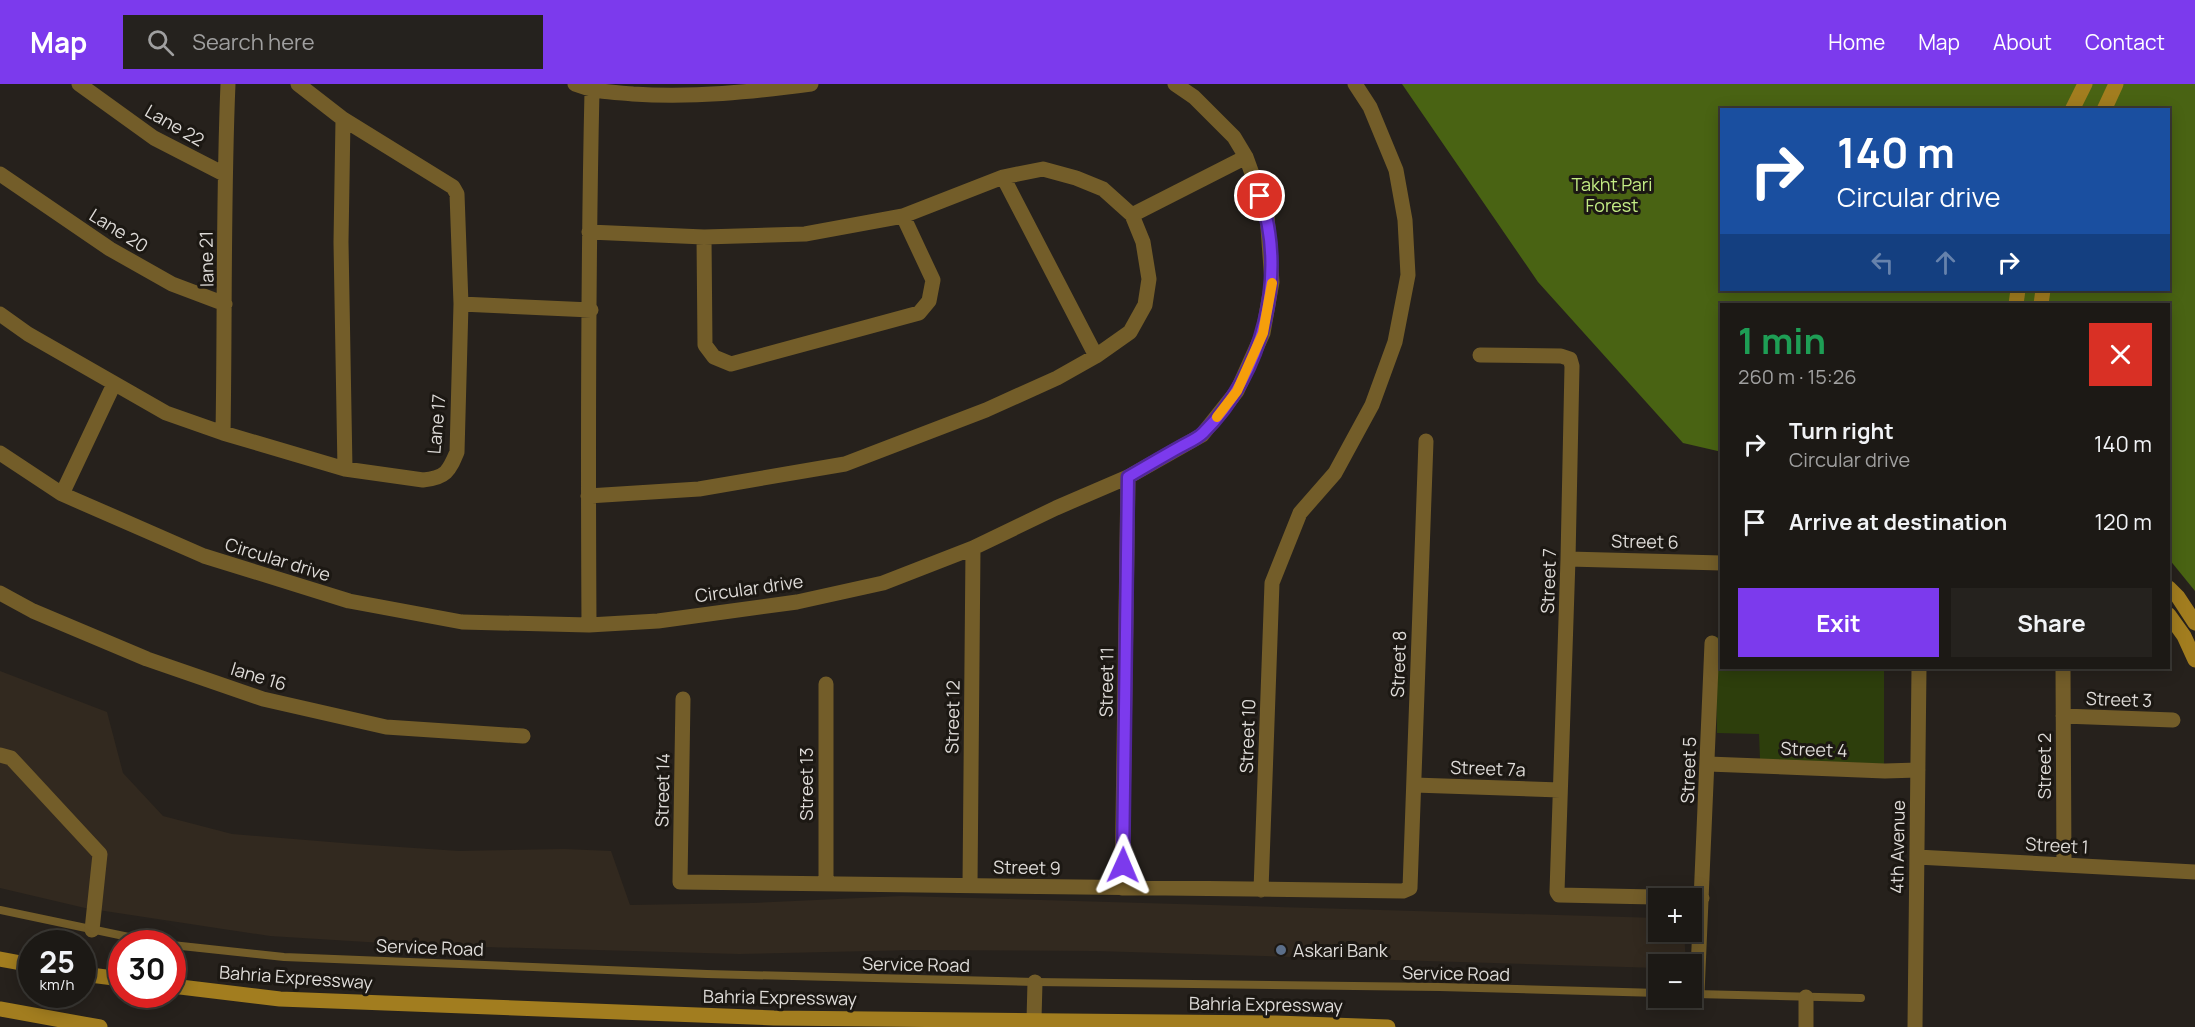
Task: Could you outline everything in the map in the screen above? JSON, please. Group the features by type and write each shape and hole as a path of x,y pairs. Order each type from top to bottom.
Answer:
{"main road":[{"path":"2073,108 2085,84"},
{"path":"2105,108 2116,84"},
{"path":"2170,589 2195,623"},
{"path":"2170,616 2184,636 2195,660"},
{"path":"0,959 18,962"},
{"name":"Bahria Expressway","path":"186,988 280,999 763,1017 1388,1027"},
{"path":"0,1009 100,1027"}],"street":[{"name":"Lane 22","path":"80,84 154,138 224,174"},
{"name":"lane 21","path":"223,433 224,174 228,84"},
{"name":"Lane 17","path":"0,314 28,334 166,413 223,433 345,469 423,480 435,479 449,471 457,452 461,304 457,194 453,187 343,119 298,84"},
{"path":"575,84 592,91 655,96 743,93 811,84"},
{"name":"Circular drive","path":"0,453 62,494 204,556 349,601 462,622 589,626 658,621 797,602 883,583 973,548 1056,508 1128,477 1202,435 1237,391 1263,333 1272,282 1267,215 1246,157 1234,137 1194,97 1175,84"},
{"name":"Street 10","path":"1261,890 1272,583 1300,513 1335,473 1372,405 1395,342 1408,275 1405,220 1396,170 1370,107 1355,84"},
{"path":"589,626 588,496 591,310 589,232 592,91"},
{"path":"343,119 340,242 345,469"},
{"path":"1131,215 1246,157"},
{"path":"588,496 699,489 845,464 986,410 1057,378 1096,356 1130,332 1145,305 1149,279 1143,242 1131,215 1103,189 1076,178 1043,169 1003,177 903,216 805,234 705,237 589,232"},
{"name":"Lane 20","path":"0,174 110,249 171,284 225,304"},
{"path":"1003,177 1096,356"},
{"path":"705,237 705,345 714,357 731,364 919,313 929,301 933,280 903,216"},
{"path":"461,304 591,310"},
{"name":"Street 7","path":"1480,355 1561,356 1569,359 1572,366 1568,559 1556,888 1559,894 1648,896"},
{"path":"62,494 114,384"},
{"name":"Street 8","path":"1410,888 1426,441"},
{"name":"Street 11","path":"1122,888 1128,477"},
{"name":"Street 12","path":"970,886 973,548"},
{"name":"Street 6","path":"1568,559 1720,563"},
{"name":"lane 16","path":"0,593 33,610 147,659 263,699 386,727 523,736"},
{"name":"Street 5","path":"1702,898 1712,643"},
{"name":"4th Avenue","path":"1915,1027 1919,669"},
{"name":"Street 2","path":"2062,669 2064,865"},
{"name":"Street 13","path":"826,684 826,884"},
{"name":"Street 14","path":"680,882 683,699"},
{"name":"Street 3","path":"2063,716 2173,720"},
{"path":"0,755 11,758 100,854 92,930"},
{"name":"Street 4","path":"1708,764 1885,771 1918,770"},
{"name":"Street 7a","path":"1414,785 1560,790"},
{"name":"Street 1","path":"1917,856 2195,872"},
{"name":"Street 9","path":"680,882 1261,890 1403,891 1410,888"},
{"path":"1034,1020 1035,982"},
{"path":"1806,996 1806,1027"}],"lane":[{"path":"0,910 92,930"},
{"name":"Service Road","path":"186,946 284,957 707,974 1648,993"},
{"path":"1702,994 1861,998"}],"shaded area":[{"path":"0,671 107,712 123,773 163,816 232,834 355,844 459,851 564,849 611,851 630,905 752,903 902,896 1648,918 1648,942 1685,942 1685,954 1648,954 1648,968 1095,951 914,950 739,954 415,945 270,936 85,908 0,888"}],"green space":[{"name":"Takht Pari Forest","path":"1402,84 2195,84 2195,591 2170,560 2170,303 1720,303 1720,452 1683,443 1538,282"},
{"path":"1715,637 1720,637 1720,669 1884,669 1884,764 1760,759 1759,734 1717,733"}],"slow traffic":[{"path":"1217,417 1237,391 1263,333 1272,283"}],"place":[{"name":"Askari Bank","path":"1281,950"}],"route":[{"path":"1123,865 1128,477 1202,435 1237,391 1263,333 1272,282 1267,215 1260,196"}]}
